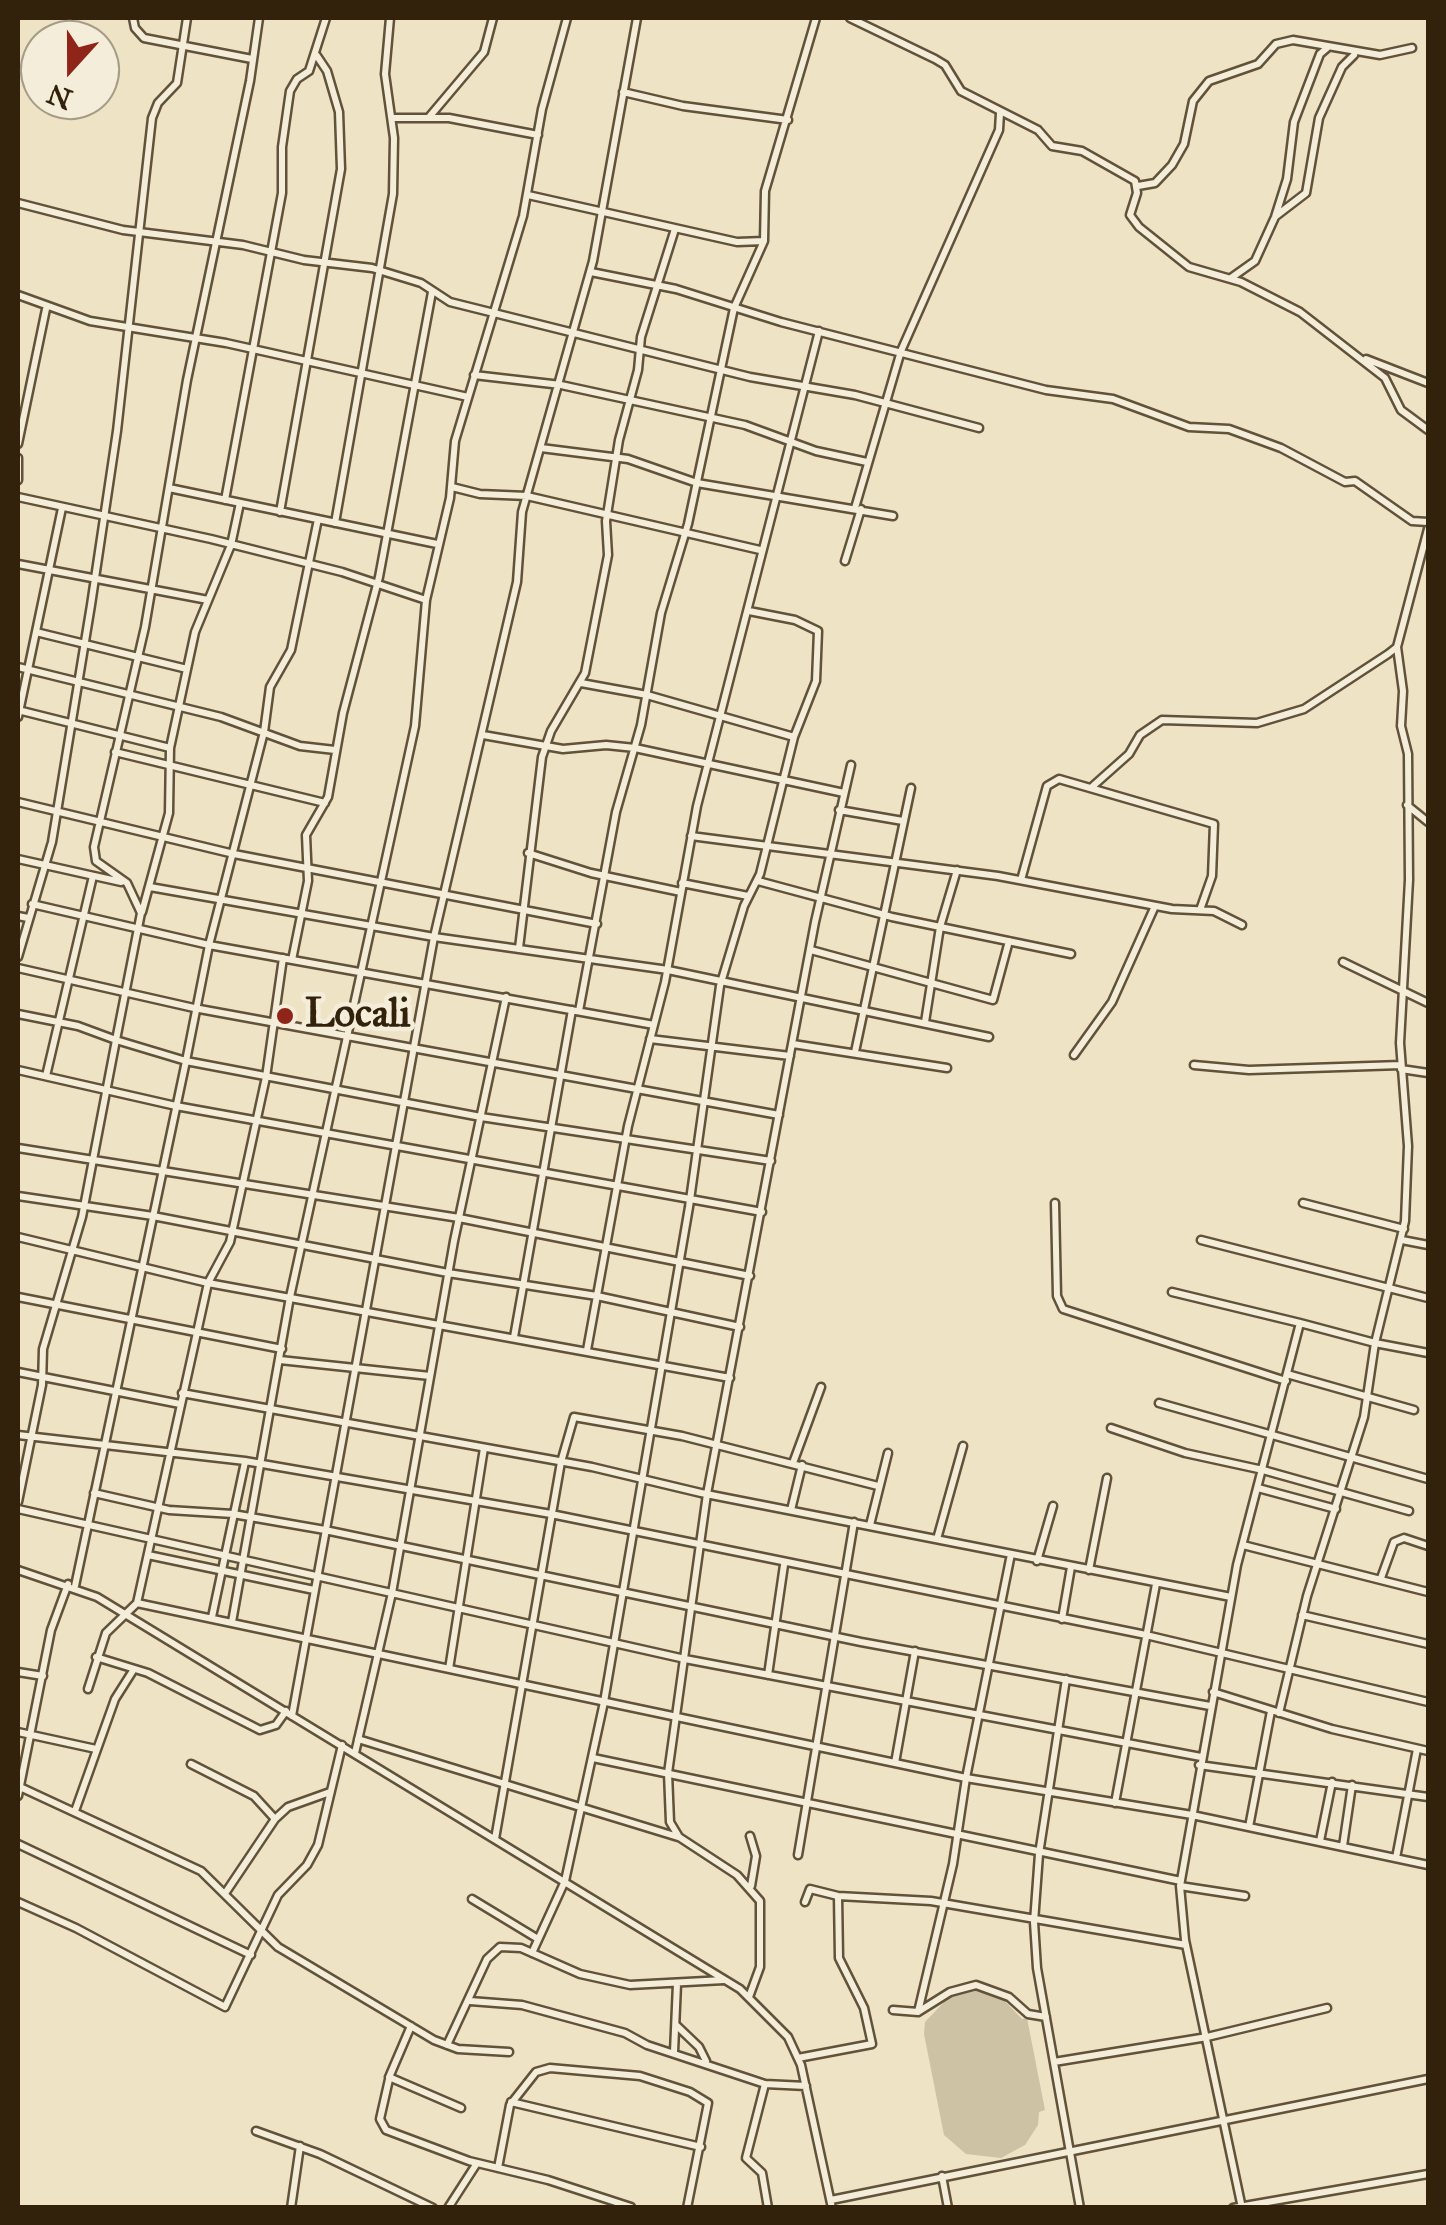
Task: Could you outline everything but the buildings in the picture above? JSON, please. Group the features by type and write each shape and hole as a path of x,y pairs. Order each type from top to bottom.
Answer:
{"street":[{"path":"133,18 134,28 144,38 252,59"},
{"path":"18,953 56,815 85,644 130,326 152,118 158,103 177,84 187,18"},
{"path":"141,913 127,883 96,861 99,824 152,590 213,241 259,18"},
{"path":"225,500 282,194 282,147 290,91 316,55 326,18"},
{"path":"334,523 393,194 392,118 386,74 390,18"},
{"path":"429,117 484,52 493,18"},
{"path":"232,1622 310,1198 415,726 426,600 452,487 455,441 528,195 538,135 567,18"},
{"path":"96,1657 134,1669 260,1730 276,1725 289,1714 308,1638 316,1576 364,1310 399,1146 434,937 517,582 518,532 591,272 636,18"},
{"path":"514,1337 561,1076 590,962 616,812 647,695 661,613 698,484 734,308 764,241 765,191 816,18"},
{"path":"850,18 945,65 960,91 1038,130 1052,146 1082,152 1138,186 1154,183 1172,164 1184,144 1193,101 1209,82 1258,64 1276,44 1292,40 1380,55 1412,48"},
{"path":"1230,278 1256,261 1275,217 1287,179 1294,122 1320,54 1327,47"},
{"path":"1275,217 1306,194 1320,118 1342,67 1357,53"},
{"path":"280,512 342,170 343,128 334,90 316,55"},
{"path":"623,92 683,106 788,120"},
{"path":"845,561 867,462 901,351 999,130 1000,112"},
{"path":"392,118 429,117 538,135"},
{"path":"1138,186 1130,210 1132,220 1190,267 1230,278 1288,304 1385,378 1401,410 1428,430"},
{"path":"528,195 738,242 764,241"},
{"path":"18,203 81,222 380,270 421,284 450,302 720,370 979,428"},
{"path":"519,948 528,853 545,747 581,683 608,555 606,516 642,350 641,337 675,229"},
{"path":"591,272 656,284 1046,390 1113,400 1189,427 1229,429 1281,448 1345,482 1360,483 1412,521 1428,525 1396,647 1404,690 1402,726 1408,754 1410,880 1401,1067 1408,1146 1404,1229 1375,1343 1352,1458 1302,1615 1258,1773 1249,1826"},
{"path":"88,1689 96,1657 112,1622 136,1602 208,1282 233,1230 287,959 302,913 308,869 306,835 326,803 335,750 378,584 432,292"},
{"path":"18,295 46,308 468,397"},
{"path":"18,444 46,308"},
{"path":"587,1350 636,1089 668,970 707,764 819,331"},
{"path":"1360,357 1428,383"},
{"path":"474,375 502,382 560,386 711,418 867,462"},
{"path":"541,448 617,456 698,484 893,516"},
{"path":"18,458 18,480"},
{"path":"452,487 480,494 527,496 760,550"},
{"path":"169,488 438,544"},
{"path":"18,496 311,565 426,600"},
{"path":"240,503 232,545 194,632 170,748 164,836 141,913 84,1204 43,1349 42,1376 18,1505 152,1540 685,1659 1258,1773 1428,1797"},
{"path":"62,508 18,713 170,748"},
{"path":"318,520 291,650 270,687 252,784 208,945 88,1525 71,1585 50,1630 19,1791 186,1862 226,1892 264,1934 290,1955 446,2045 509,2052"},
{"path":"18,564 208,600"},
{"path":"532,1953 564,1881 604,1702 620,1590 706,1103 722,982 748,896 758,881 794,737 816,681 820,636 812,626 748,611"},
{"path":"36,632 187,669"},
{"path":"1093,786 1129,754 1140,735 1162,720 1257,723 1304,709 1396,647"},
{"path":"18,667 129,694 300,746 335,750"},
{"path":"581,683 647,695 794,737"},
{"path":"483,734 545,747 635,748 844,793"},
{"path":"115,752 326,803"},
{"path":"679,1838 670,1822 668,1773 707,1494 820,898 851,765"},
{"path":"1021,880 1047,786 1059,780 1093,786 1214,824 1212,876 1200,910"},
{"path":"855,1052 910,788"},
{"path":"18,802 56,815 234,854 597,924"},
{"path":"1407,805 1428,822"},
{"path":"839,810 903,821"},
{"path":"691,836 1021,880 1155,906 1225,914 1242,925"},
{"path":"528,853 606,876 748,896"},
{"path":"18,859 127,883"},
{"path":"925,1022 940,927 957,870"},
{"path":"46,1076 93,876"},
{"path":"758,881 882,914 1072,954"},
{"path":"150,886 434,937 668,970 989,1036"},
{"path":"32,904 208,945 654,1026"},
{"path":"1074,1055 1112,1002 1155,906"},
{"path":"18,916 28,918"},
{"path":"812,950 992,1000 1009,942"},
{"path":"1343,962 1428,1003"},
{"path":"18,968 194,1008 779,1115"},
{"path":"354,1754 392,1594 438,1323 506,997"},
{"path":"18,1014 58,1022 186,1061 336,1092 771,1161"},
{"path":"650,1039 790,1056"},
{"path":"793,1044 948,1068"},
{"path":"1194,1065 1249,1070 1401,1067 1428,1073"},
{"path":"18,1070 176,1106 762,1212"},
{"path":"18,1148 310,1198 459,1218 750,1276"},
{"path":"18,1196 84,1204 448,1273 598,1296 740,1327"},
{"path":"1055,1203 1057,1296 1063,1308 1286,1378 1367,1395 1414,1410"},
{"path":"1303,1203 1404,1229"},
{"path":"18,1237 208,1282 730,1378"},
{"path":"1201,1240 1428,1298"},
{"path":"1402,1240 1428,1245"},
{"path":"1172,1292 1428,1353"},
{"path":"18,1297 282,1349"},
{"path":"1300,1323 1243,1544 1210,1706 1181,1883 1186,1945 1239,2207 1428,2176"},
{"path":"280,1360 430,1376"},
{"path":"18,1372 180,1404"},
{"path":"791,1510 797,1464 820,1387"},
{"path":"182,1394 560,1462 1231,1597"},
{"path":"1159,1403 1428,1479"},
{"path":"495,1838 560,1462 574,1417 648,1430 878,1486"},
{"path":"1111,1428 1185,1453 1263,1470 1409,1511"},
{"path":"18,1435 245,1461 551,1514 784,1565 1146,1635 1427,1702 1428,1692"},
{"path":"937,1539 962,1446"},
{"path":"449,1669 484,1448"},
{"path":"870,1524 888,1454"},
{"path":"212,1617 245,1461"},
{"path":"1090,1570 1107,1478"},
{"path":"1258,1488 1336,1509"},
{"path":"94,1493 159,1508 233,1514 325,1530 834,1636 1210,1706"},
{"path":"1036,1560 1053,1506"},
{"path":"798,1855 854,1522"},
{"path":"1381,1578 1394,1542 1404,1538 1428,1546"},
{"path":"1243,1544 1428,1592"},
{"path":"918,2012 945,1904 1011,1554"},
{"path":"148,1555 314,1590"},
{"path":"768,1675 784,1565"},
{"path":"1062,1619 1071,1567"},
{"path":"18,1570 71,1585 123,1613 749,1997 788,2037 798,2058 831,2204 1070,2148 1428,2079"},
{"path":"1116,1804 1156,1584"},
{"path":"136,1602 895,1764 1192,1814 1428,1865"},
{"path":"1302,1615 1428,1644"},
{"path":"895,1764 915,1652"},
{"path":"75,1812 116,1699 134,1669"},
{"path":"18,1672 43,1676"},
{"path":"1066,1679 1039,1854 1034,1922 1046,2017 1080,2208"},
{"path":"1213,1692 1428,1751"},
{"path":"18,1732 96,1749"},
{"path":"358,1739 581,1811 679,1838 751,1886"},
{"path":"18,1902 160,1971 216,2007 224,2008 264,1934 278,1895 313,1856 342,1746"},
{"path":"1396,1858 1418,1748"},
{"path":"593,1758 1244,1896"},
{"path":"191,1764 254,1796 275,1819"},
{"path":"1320,1842 1332,1782"},
{"path":"1343,1846 1352,1785"},
{"path":"226,1892 275,1819 288,1807 330,1792"},
{"path":"749,1997 760,1967 762,1919 751,1886 756,1856 750,1836"},
{"path":"18,1844 252,1956"},
{"path":"805,1902 810,1889 838,1896 945,1904 1186,1945"},
{"path":"798,2058 872,2044 864,2008 839,1958 838,1896"},
{"path":"472,1899 538,1939"},
{"path":"446,2045 493,1951 509,1945 580,1974 619,1983 726,1980"},
{"path":"674,2052 678,1984"},
{"path":"893,2010 918,2012 950,1992 976,1986 1008,1997 1028,2014 1046,2017"},
{"path":"470,2000 522,2005 625,2033 765,2084 806,2086"},
{"path":"1054,2062 1206,2037 1327,2008"},
{"path":"676,2025 699,2047 706,2062"},
{"path":"411,2026 390,2078 380,2119 386,2130 477,2163 631,2208"},
{"path":"498,2168 511,2102 528,2078 544,2068 640,2076 706,2100 702,2147 687,2208"},
{"path":"390,2078 462,2108"},
{"path":"765,2084 746,2151 749,2162 762,2173 768,2208"},
{"path":"511,2102 702,2147"},
{"path":"256,2132 300,2146 432,2208"},
{"path":"292,2208 300,2146"},
{"path":"448,2208 477,2163"},
{"path":"942,2176 948,2208"}],"shaded area":[{"path":"974,1990 1003,1999 1022,2019 1027,2018 1045,2110 1039,2112 1038,2125 1025,2145 1001,2158 966,2154 944,2135 924,2034 925,2022 945,2001 958,1992"}],"place":[{"name":"Locali","path":"285,1016"}]}
